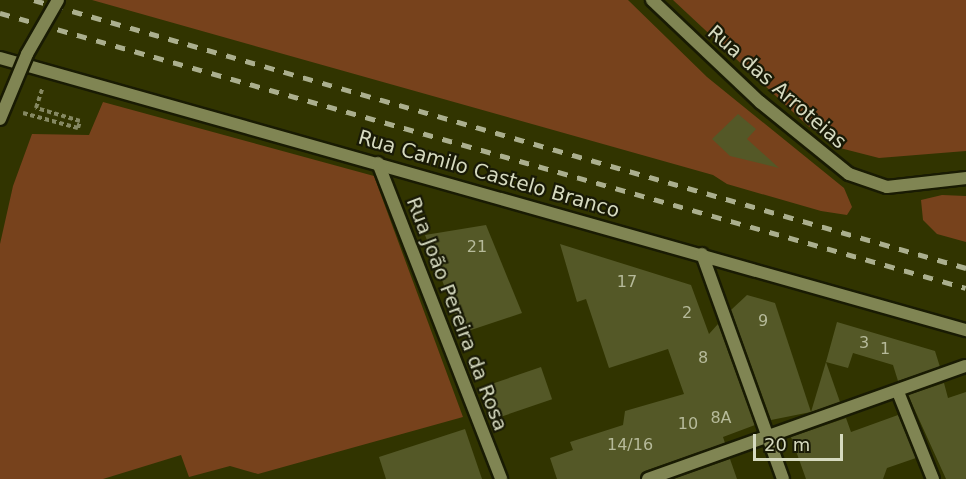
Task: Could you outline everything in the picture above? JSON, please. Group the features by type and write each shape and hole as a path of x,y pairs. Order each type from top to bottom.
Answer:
{"street":[{"path":"0,119 27,54 58,0"},
{"name":"Rua das Arroteias","path":"652,0 834,163 886,187 966,178"},
{"name":"Rua Camilo Castelo Branco","path":"0,58 966,330"},
{"name":"Rua João Pereira da Rosa","path":"378,163 501,479"},
{"path":"702,254 783,479"},
{"path":"648,479 768,439 966,366"},
{"path":"898,392 933,479"}],"path":[{"path":"34,116 78,129 80,120 36,108"}],"shaded area":[{"path":"92,0 628,0 707,77 844,188 852,207 847,215 821,211 727,184 713,175"},
{"path":"673,0 966,0 966,151 879,158 840,148 808,126"},
{"path":"103,102 374,176 463,417 258,474 230,466 189,477 181,455 103,479 0,479 0,244 13,186 32,134 89,135"},
{"path":"942,195 966,196 966,242 937,234 923,220 921,200"}],"building":[{"path":"738,114 756,129 747,139 779,168 730,156 712,139"},
{"path":"486,225 522,313 462,333 425,235"},
{"path":"560,244 691,285 709,334 718,324 755,425 723,437 725,443 645,471 640,479 557,479 550,458 573,450 570,442 623,425 625,411 684,394 668,349 609,368 586,299 577,302"},
{"path":"747,295 775,303 811,412 771,420 731,310"},
{"path":"837,322 935,351 940,367 898,381 893,365 853,353 848,368 826,362"},
{"path":"826,362 840,402 811,412"},
{"path":"541,367 552,399 494,419 483,387"},
{"path":"944,383 948,398 966,392 966,479 946,479 908,395"},
{"path":"898,415 916,458 887,468 883,479 806,479 791,437 846,418 851,432"},
{"path":"465,429 482,479 386,479 379,457"},
{"path":"730,459 737,479 673,479"}],"railway":[{"path":"34,0 966,268"},
{"path":"0,13 966,288"}]}
